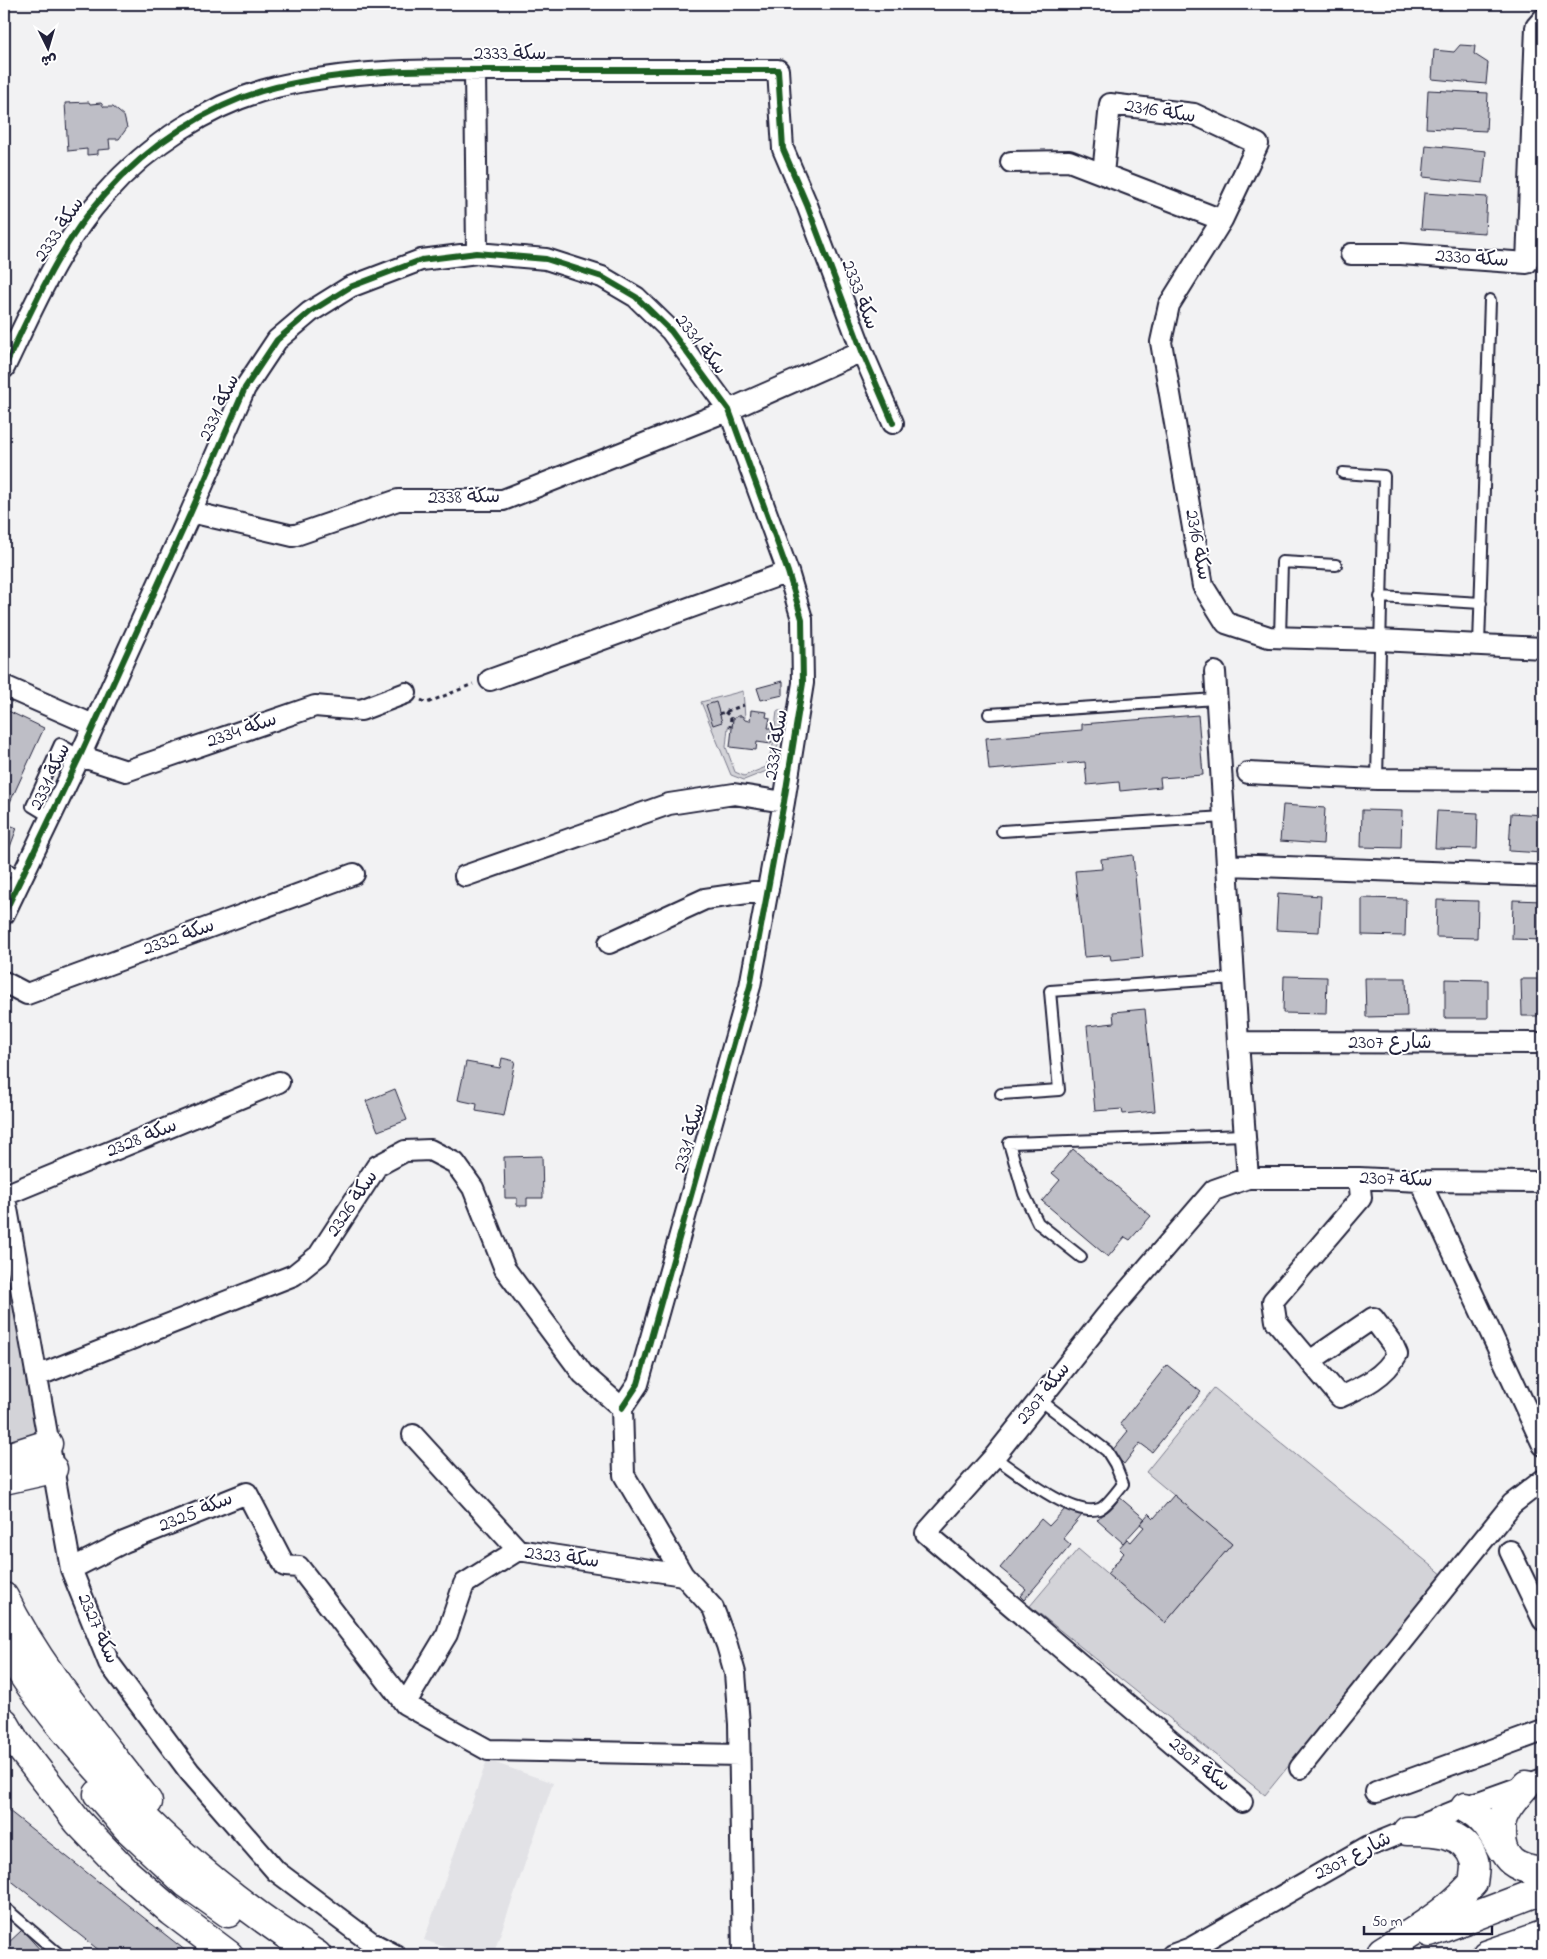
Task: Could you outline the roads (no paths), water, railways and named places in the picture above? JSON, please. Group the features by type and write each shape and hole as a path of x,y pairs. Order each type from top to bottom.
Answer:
{"main road":[{"path":"4,1458 51,1456"},
{"path":"4,1480 51,1456"},
{"path":"4,1598 13,1616 68,1698 196,1865"},
{"path":"4,1645 44,1706 108,1782 196,1865 250,1909 317,1955"},
{"path":"4,1663 44,1728 127,1828 186,1883 288,1955"},
{"path":"4,1722 15,1741 91,1836 126,1872 172,1912 229,1955"},
{"path":"1502,1850 1502,1820 1508,1809 1535,1782"},
{"path":"1465,1807 1476,1813 1486,1823 1508,1860 1528,1870 1543,1872"},
{"path":"1378,1953 1437,1917 1459,1900 1473,1883 1474,1860 1463,1842 1441,1832 1407,1830"},
{"path":"1378,1953 1543,1890"},
{"path":"1486,1955 1543,1935"}],"street":[{"name":"سكة 2330","path":"1351,254 1401,254 1527,263 1536,27 1543,19"},
{"path":"474,70 477,253"},
{"name":"سكة 2333","path":"4,368 46,280 72,235 104,194 143,157 186,126 228,104 274,87 314,79 367,73 474,70 778,70 783,149 807,205 862,351 893,423"},
{"name":"2316 سكة","path":"1103,174 1110,104 1194,114 1258,144 1222,220 1169,305 1161,342 1203,586 1226,623 1269,637 1280,638 1379,640 1543,648"},
{"path":"1011,162 1069,161 1222,220"},
{"name":"سكة 2331","path":"4,914 80,756 191,512 244,388 277,340 310,312 350,287 421,260 477,253 546,259 602,277 636,297 671,331 729,410 788,572 802,619 803,683 784,802 750,986 638,1384 622,1408"},
{"name":"سكة 2333","path":"729,410 862,351"},
{"name":"سكة 2338","path":"191,512 293,536 398,500 503,500 729,410"},
{"path":"490,680 788,572"},
{"path":"1215,672 1248,1178"},
{"path":"4,686 93,725"},
{"name":"سكة 2334","path":"80,756 126,771 315,706 361,710 406,693"},
{"path":"1248,773 1378,779 1543,780"},
{"path":"465,876 669,804 734,794 784,802"},
{"path":"1228,865 1543,876"},
{"name":"سكة 2332","path":"4,982 27,994 354,874"},
{"path":"609,943 705,899 768,890"},
{"name":"2307 شارع","path":"1238,1042 1543,1043"},
{"name":"سكة 2328","path":"4,1194 279,1082"},
{"name":"سكة 2326","path":"37,1376 294,1275 319,1255 377,1166 405,1152 430,1150 455,1163 473,1188 506,1269 583,1374 622,1408"},
{"name":"سكة 2307","path":"1242,1802 926,1533 994,1456 1106,1316 1214,1190 1248,1178 1359,1178 1420,1181 1543,1182"},
{"path":"1310,1361 1276,1322 1273,1301 1361,1198 1359,1178"},
{"path":"1420,1181 1536,1410 1543,1445"},
{"name":"سكة 2327","path":"4,1194 71,1569 109,1663 189,1771 276,1871 372,1943 395,1955"},
{"path":"622,1408 624,1475 683,1575 713,1608 735,1673 740,1724 743,1955"},
{"path":"413,1435 518,1550"},
{"path":"1300,1768 1512,1504 1543,1480"},
{"name":"سكة 2325","path":"71,1569 124,1542 247,1493 285,1566 299,1567 404,1704"},
{"name":"سكة 2323","path":"404,1704 448,1634 464,1584 518,1550 683,1575"},
{"path":"1510,1551 1543,1620"},
{"path":"404,1704 488,1750 740,1754"},
{"path":"1376,1792 1543,1731"},
{"name":"2307 شارع","path":"1172,1955 1191,1948 1369,1846 1465,1807 1535,1782"}],"lane":[{"path":"1479,645 1490,300"},
{"path":"1343,473 1384,476 1379,640 1378,779"},
{"path":"1280,638 1282,562 1336,565"},
{"path":"1380,597 1481,603"},
{"path":"989,714 1216,698"},
{"path":"1002,831 1224,817"},
{"path":"4,866 21,879"},
{"path":"1001,1094 1059,1090 1050,991 1234,978"},
{"path":"1081,1257 1038,1223 1024,1194 1009,1143 1245,1135"},
{"path":"994,1456 1060,1502 1088,1511 1101,1509 1123,1484 1107,1451 1040,1400"},
{"path":"4,1907 60,1955"}]}
